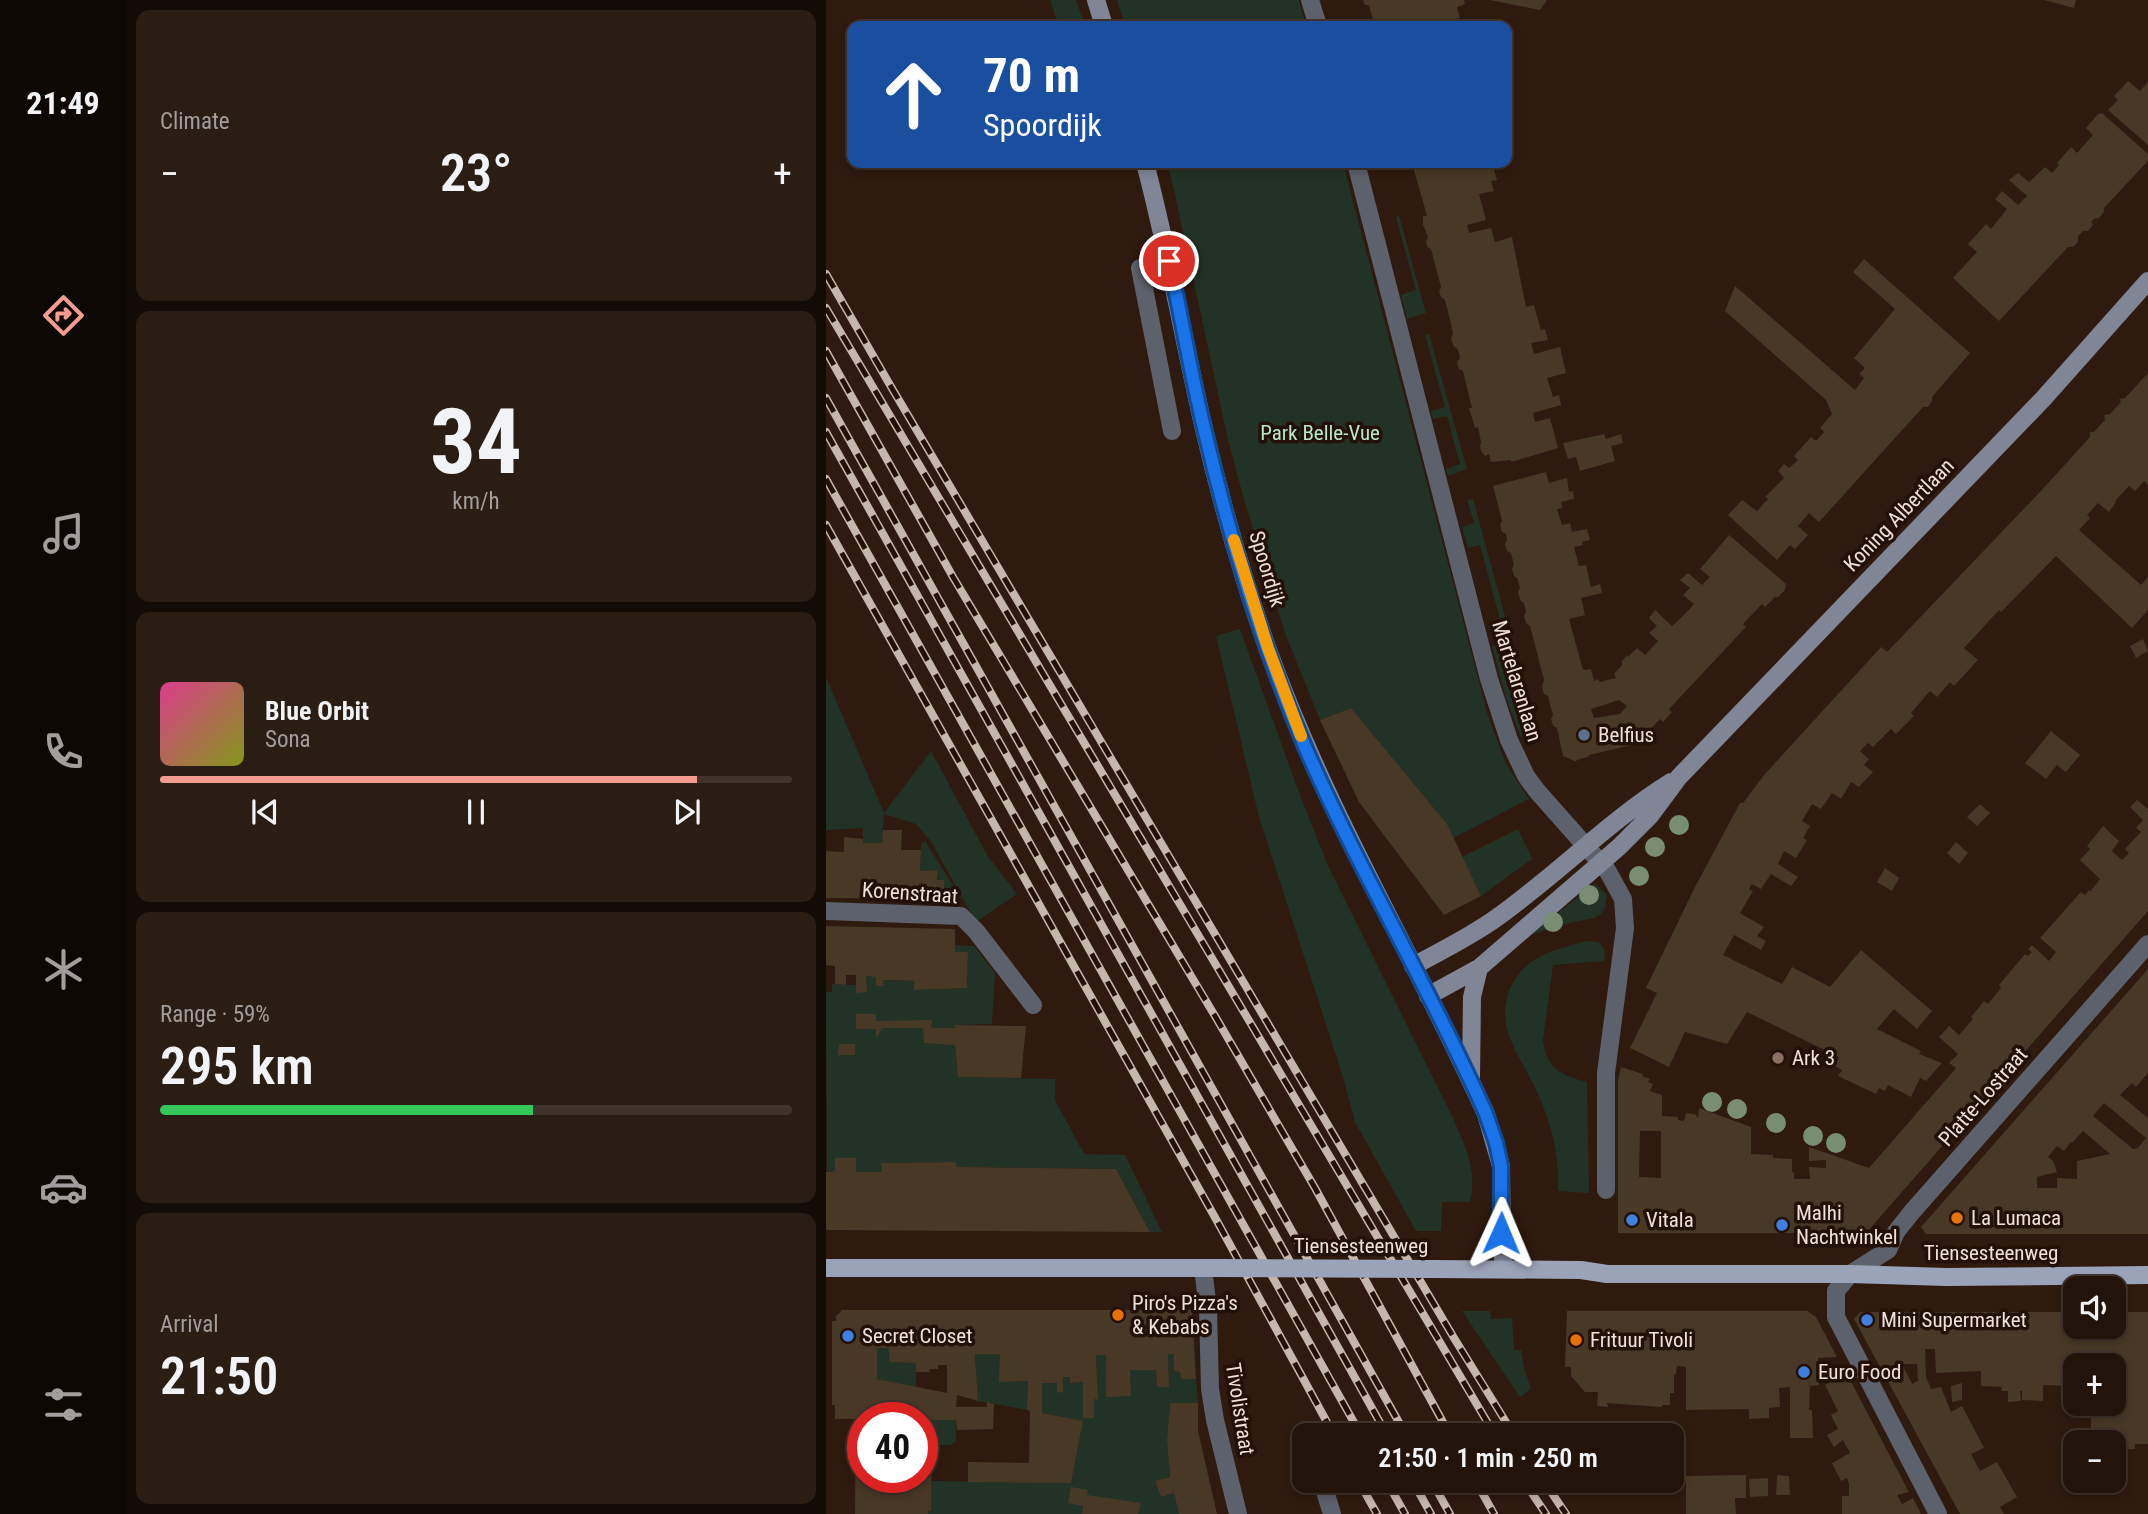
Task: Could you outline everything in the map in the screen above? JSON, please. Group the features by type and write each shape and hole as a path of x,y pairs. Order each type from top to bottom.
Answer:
{"main road":[{"name":"Tiensesteenweg","path":"826,1268 1504,1269 1581,1270 1607,1274 1850,1274 1946,1277 2148,1275"}],"street":[{"path":"1096,0 1102,21"},
{"path":"1310,0 1316,21"},
{"name":"Spoordijk","path":"1146,168 1169,261 1209,452 1268,648 1307,749 1413,966"},
{"name":"Martelarenlaan","path":"1357,168 1499,711 1509,740 1537,791 1601,862 1623,899 1625,914 1606,1073 1606,1189"},
{"path":"1169,261 1140,268 1172,430"},
{"name":"Koning Albertlaan","path":"1428,996 1479,968 1619,847 1650,816 1679,777 2043,399 2148,281"},
{"name":"Koning Albertlaan","path":"1413,966 1495,919 1636,806 1679,777"},
{"name":"Korenstraat","path":"826,911 961,916 976,931 1033,1005"},
{"name":"Platte-Lostraat","path":"1850,1274 1888,1250 1896,1232 1910,1213 2148,944"},
{"path":"1413,966 1471,1081 1496,1143 1501,1166 1504,1269"},
{"path":"1471,1081 1472,997 1479,968"},
{"name":"Tivolistraat","path":"1211,1268 1208,1309 1210,1389 1238,1514"},
{"path":"1850,1274 1836,1291 1836,1317 1937,1514"},
{"path":"1326,1493 1332,1514"}],"green space":[{"path":"1050,0 1076,0 1083,21 1057,21"},
{"path":"1117,0 1299,0 1305,21 1123,21"},
{"name":"Park Belle-Vue","path":"1168,168 1344,168 1488,716 1506,764 1529,799 1453,838 1447,824 1351,708 1320,720 1285,633 1243,496 1228,440"},
{"path":"1399,216 1426,313 1407,319 1401,295 1416,290 1396,217"},
{"path":"1429,334 1467,469 1448,476 1446,469 1460,464 1447,416 1433,419 1431,411 1445,407 1425,335"},
{"path":"1473,499 1537,733 1521,737 1506,698 1492,646 1506,642 1480,545 1468,548 1462,527 1474,523 1467,500"},
{"path":"1240,629 1329,868 1466,1149 1472,1180 1470,1202 1442,1202 1441,1231 1416,1231 1355,1122 1259,817 1216,636"},
{"path":"826,677 884,813 931,751 987,855 1017,894 976,922 930,840 916,824 884,814 882,843 863,843 863,828 826,830"},
{"path":"1518,829 1532,859 1481,896 1462,857"},
{"path":"925,841 961,898 937,899 938,870 920,871 921,843"},
{"path":"1595,884 1607,894 1605,908 1601,914 1530,935"},
{"path":"1587,941 1597,942 1602,946 1604,961 1553,965 1543,1040 1547,1058 1556,1069 1587,1082 1589,1193 1558,1191 1558,1165 1550,1128 1537,1092 1510,1038 1505,1014 1509,991 1521,971 1552,951"},
{"path":"955,945 974,946 995,973 992,1024 923,1028 955,1045 958,1077 1055,1079 1055,1100 1084,1154 1125,1155 1162,1232 1150,1232 1116,1169 956,1167 955,1162 882,1163 882,1172 856,1172 856,1158 836,1158 835,1171 827,1172 826,992 832,992 832,984 856,985 857,992 866,992 866,976 876,977 876,986 884,986 883,980 914,981 915,990 967,988 968,952 955,952"},
{"path":"1462,1311 1490,1311 1491,1319 1512,1318 1514,1350 1521,1350 1531,1389 1520,1397"},
{"path":"877,1348 889,1348 889,1362 916,1363 916,1387 877,1379"},
{"path":"975,1354 1000,1354 1000,1382 1028,1381 1027,1410 978,1401"},
{"path":"1168,1354 1174,1354 1174,1371 1180,1372 1181,1379 1196,1379 1198,1403 1170,1403 1167,1440 1170,1477 1155,1481 1161,1497 1174,1493 1179,1514 1128,1514 1083,1507 1082,1514 928,1514 931,1493 938,1493 938,1481 1071,1482 1083,1421 1042,1413 1042,1383 1057,1383 1057,1392 1063,1393 1063,1377 1070,1377 1071,1383 1083,1382 1083,1418 1094,1399 1098,1398 1096,1355 1106,1355 1106,1396 1130,1396 1130,1370 1156,1370 1157,1387 1169,1387"},
{"path":"938,1420 956,1420 956,1441 951,1445 938,1445"}],"building":[{"path":"1363,0 1464,0 1465,4 1457,7 1460,18 1446,21 1374,21 1369,6 1364,4"},
{"path":"1490,0 1547,0 1540,10"},
{"path":"2044,0 2076,0 2074,8"},
{"path":"2128,81 2140,91 2148,82 2148,145 2108,110 2118,100 2114,96"},
{"path":"2102,113 2148,154 2148,161 2104,208 2099,218 2091,222 2093,225 2088,231 2083,231 2078,236 2078,242 2073,247 2068,247 1999,321 1953,278 1977,252 1968,244 1986,224 1991,229 2007,209 1995,199 2002,191 2018,205 2027,196 2009,180 2018,173 2029,182 2045,167 2052,173 2071,147 2077,153 2093,135 2086,128"},
{"path":"1413,168 1493,168 1497,180 1491,181 1494,191 1479,194 1486,220 1467,225 1469,233 1491,228 1495,242 1512,237 1526,307 1534,305 1541,330 1545,329 1548,340 1531,343 1534,354 1560,347 1566,373 1547,378 1553,397 1559,395 1561,405 1533,413 1535,422 1550,418 1558,448 1511,462 1491,462 1489,454 1485,456 1481,451 1478,427 1475,428 1469,408 1472,408 1463,371 1459,369 1457,362 1460,358 1458,350 1451,338 1453,334 1445,300 1439,291 1441,287 1431,249 1427,247 1428,237 1423,216 1427,216"},
{"path":"1864,259 1970,353 1932,397 1928,407 1923,407 1819,522 1809,513 1798,526 1808,535 1795,549 1790,545 1777,560 1728,515 1742,500 1757,511 1768,499 1765,497 1784,478 1778,471 1784,464 1789,468 1798,460 1794,456 1811,437 1816,441 1824,432 1820,428 1832,414 1826,400 1725,311 1735,286 1855,390 1864,378 1859,374 1865,368 1854,358 1895,309 1853,272"},
{"path":"2148,373 2148,485 2144,481 2135,491 2129,486 2109,512 2098,503 2079,530 2141,585 2148,577 2148,610 2132,628 2056,556 2001,612 1999,610 1964,648 1978,660 1954,686 1950,682 1937,697 1930,691 1911,713 1914,716 1896,734 1891,729 1873,747 1868,743 1860,751 1869,759 1864,765 1873,772 1859,787 1851,782 1841,799 1832,793 1821,809 1812,804 1802,821 1810,826 1803,838 1807,840 1796,858 1784,851 1778,864 1798,877 1791,886 1771,874 1761,889 1752,884 1749,889 1753,891 1740,913 1764,927 1757,936 1766,941 1761,950 1734,935 1723,955 1782,984 1792,967 1830,987 1861,950 1932,1011 1917,1029 1894,1009 1877,1029 1921,1051 1919,1054 1942,1063 1926,1081 1920,1078 1911,1097 1888,1085 1885,1091 1879,1088 1876,1094 1838,1076 1842,1070 1835,1066 1839,1057 1747,1012 1727,1044 1685,1032 1669,1067 1630,1048 1657,993 1646,988 1740,803 1743,803 1764,775 1881,647 1887,652 2039,493 2090,437 2090,432 2094,432 2105,420 2104,416 2109,415 2121,402 2119,399 2125,398"},
{"path":"1604,434 1606,439 1621,434 1623,443 1611,446 1615,461 1580,471 1576,457 1568,459 1563,443"},
{"path":"1546,472 1549,483 1567,478 1569,492 1573,491 1574,499 1561,502 1562,508 1557,509 1562,525 1570,523 1572,532 1587,529 1590,540 1574,547 1579,566 1586,565 1591,587 1600,584 1602,593 1581,598 1585,615 1569,619 1583,670 1591,669 1594,681 1616,678 1614,674 1627,655 1628,657 1637,648 1645,655 1658,641 1649,633 1657,626 1649,618 1655,610 1672,626 1687,612 1694,604 1683,595 1690,588 1680,580 1688,573 1702,585 1710,577 1700,569 1729,535 1786,584 1785,590 1765,607 1762,604 1743,624 1746,627 1670,708 1672,712 1663,722 1660,719 1636,744 1589,755 1576,760 1577,762 1563,756 1557,728 1553,726 1553,715 1548,696 1544,694 1544,680 1530,626 1524,616 1524,603 1520,600 1520,588 1512,569 1514,565 1511,553 1507,551 1505,544 1506,534 1502,532 1500,525 1502,521 1493,486","holes":["1619,700 1627,706 1620,714 1594,718 1591,709"]},
{"path":"2143,639 2148,651 2136,658 2130,646"},
{"path":"1351,708 1447,824 1481,896 1444,915 1359,802 1320,720"},
{"path":"2051,731 2080,755 2066,772 2057,765 2046,779 2025,763"},
{"path":"2137,800 2148,809 2148,911 1866,1233 1618,1233 1618,1080 1621,1067 1650,1079 1648,1082 1653,1084 1650,1091 1662,1095 1662,1116 1678,1117 1678,1120 1684,1121 1686,1113 1695,1114 1698,1118 1699,1108 1751,1127 1751,1154 1792,1159 1794,1179 1810,1179 1809,1167 1826,1168 1826,1160 1809,1161 1809,1147 1869,1168 1956,1068 1949,1063 1958,1054 1939,1037 1949,1026 1959,1035 1984,1001 1988,1004 2001,988 1999,985 2025,954 2028,956 2032,952 2028,949 2032,945 2049,961 2056,952 2040,938 2081,892 2085,895 2089,890 2090,892 2100,879 2080,860 2090,849 2087,846 2103,826 2119,841 2112,851 2122,860 2129,853 2125,849 2141,832 2136,828 2143,820 2130,807","holes":["1640,1131 1661,1131 1661,1178 1639,1177"]},
{"path":"1980,804 1990,813 1977,826 1967,817"},
{"path":"883,830 902,830 901,850 921,850 920,871 938,870 937,880 944,880 944,899 826,898 826,851 844,852 844,837 863,839 863,843 882,843"},
{"path":"1956,842 1968,853 1959,864 1947,853"},
{"path":"1885,868 1899,878 1892,891 1877,882"},
{"path":"826,926 955,929 955,952 968,952 967,988 914,990 914,981 896,980 883,980 884,986 876,986 876,977 866,976 867,992 856,993 856,975 846,975 846,985 835,984 835,966 826,965"},
{"path":"2148,969 2148,1073 2136,1087 2132,1083 2120,1095 2148,1118 2148,1234 1926,1234 1921,1227","holes":["2104,1103 2146,1138 2138,1148 2133,1149 2093,1116","2083,1131 2110,1154 2077,1161 2077,1179 2057,1178 2057,1188 2037,1188 2037,1177 2057,1172 2053,1161 2048,1157 2057,1146 2064,1151"]},
{"path":"856,1014 876,1014 876,1021 932,1020 931,1028 955,1028 955,1025 1026,1026 1021,1078 958,1077 955,1045 924,1043 923,1028 882,1028 876,1038 876,1029 856,1029"},
{"path":"839,1044 855,1044 855,1055 838,1055"},
{"path":"835,1158 856,1158 856,1172 882,1172 881,1163 956,1162 956,1167 1116,1169 1150,1232 826,1230 826,1172 835,1171"},
{"path":"842,1310 1192,1310 1196,1379 1181,1379 1180,1372 1174,1371 1174,1354 1168,1354 1169,1387 1157,1387 1156,1370 1130,1370 1131,1396 1106,1397 1106,1355 1096,1355 1098,1399 1094,1399 1094,1418 1083,1418 1083,1382 1070,1383 1070,1377 1063,1377 1063,1393 1057,1392 1057,1383 1042,1383 1042,1413 1083,1421 1071,1483 968,1482 968,1462 1029,1463 1028,1381 999,1382 1000,1354 975,1354 978,1401 957,1395 956,1407 987,1407 987,1402 994,1404 993,1429 957,1430 956,1420 938,1420 938,1402 847,1402 847,1419 835,1419 835,1405 832,1405 832,1321 836,1321 836,1316","holes":["877,1348 889,1348 889,1362 916,1363 916,1372 930,1372 929,1369 938,1369 938,1365 947,1365 947,1393 877,1379"]},
{"path":"1567,1311 1807,1311 1816,1317 1837,1357 1818,1358 1819,1385 1810,1386 1809,1410 1812,1410 1813,1438 1790,1438 1790,1387 1779,1388 1780,1407 1769,1408 1769,1418 1749,1419 1749,1409 1686,1410 1686,1367 1677,1366 1674,1393 1670,1393 1670,1405 1662,1407 1607,1403 1608,1407 1597,1406 1598,1392 1585,1392 1571,1376 1571,1367 1565,1367"},
{"path":"1860,1312 2063,1312 2063,1339 2126,1339 2126,1312 2148,1312 2148,1444 2135,1444 2135,1449 2126,1449 2126,1430 2091,1430 2091,1416 2126,1416 2126,1353 2063,1353 2063,1386 2043,1385 2043,1401 2022,1400 2020,1391 2021,1401 2008,1402 2008,1391 2001,1391 2002,1387 1981,1386 1981,1371 1936,1373 1935,1349 1925,1349 1926,1377 1931,1389 1941,1387 1951,1412 1962,1406 1984,1448 1971,1454 1980,1471 1997,1462 2017,1497 2000,1507 2004,1514 1960,1514 1854,1319","holes":["1902,1364 1917,1364 1918,1381 1912,1384"]},
{"path":"1847,1374 1909,1492 1897,1495 1902,1504 1913,1498 1921,1514 1842,1514 1842,1496 1849,1496 1849,1484 1847,1478 1841,1481 1832,1463 1850,1453 1843,1440 1834,1447 1827,1435 1838,1429 1831,1415 1838,1411 1825,1385"},
{"path":"1962,1383 1962,1400 1952,1402 1951,1386"},
{"path":"1170,1403 1198,1403 1198,1431 1217,1514 1179,1514 1174,1493 1161,1497 1155,1481 1170,1477 1167,1440"},
{"path":"1746,1475 1746,1498 1735,1498 1736,1514 1686,1514 1686,1476"},
{"path":"1777,1475 1789,1476 1790,1495 1776,1495"},
{"path":"1768,1478 1768,1496 1750,1497 1749,1479"},
{"path":"1071,1487 1088,1490 1087,1495 1141,1503 1138,1514 1082,1514 1083,1506 1068,1503"},
{"path":"855,1493 931,1493 931,1511 928,1511 928,1514 855,1514"}],"railway":[{"path":"826,274 1507,1423"},
{"path":"826,308 1488,1423"},
{"path":"826,351 953,577 1315,1188 1443,1423"},
{"path":"826,398 1399,1423"},
{"path":"826,432 1380,1423"},
{"path":"826,479 1354,1423"},
{"path":"826,525 1327,1423"},
{"path":"1365,1493 1377,1514"},
{"path":"1393,1493 1405,1514"},
{"path":"1419,1493 1431,1514"},
{"path":"1438,1493 1450,1514"},
{"path":"1482,1493 1494,1514"},
{"path":"1532,1493 1546,1514"},
{"path":"1552,1493 1566,1514"}],"slow traffic":[{"path":"1234,540 1268,648 1301,736"}],"place":[{"name":"Belfius","path":"1584,735"},
{"name":"Ark 3","path":"1778,1058"},
{"name":"La Lumaca","path":"1957,1218"},
{"name":"Vitala","path":"1632,1220"},
{"name":"Malhi Nachtwinkel","path":"1782,1225"},
{"name":"Piro's Pizza's & Kebabs","path":"1118,1315"},
{"name":"Mini Supermarket","path":"1867,1320"},
{"name":"Secret Closet","path":"848,1336"},
{"name":"Frituur Tivoli","path":"1576,1340"},
{"name":"Euro Food","path":"1804,1372"}],"route":[{"path":"1169,261 1209,452 1268,648 1298,729 1328,796 1486,1114 1501,1166 1501,1233"}]}
